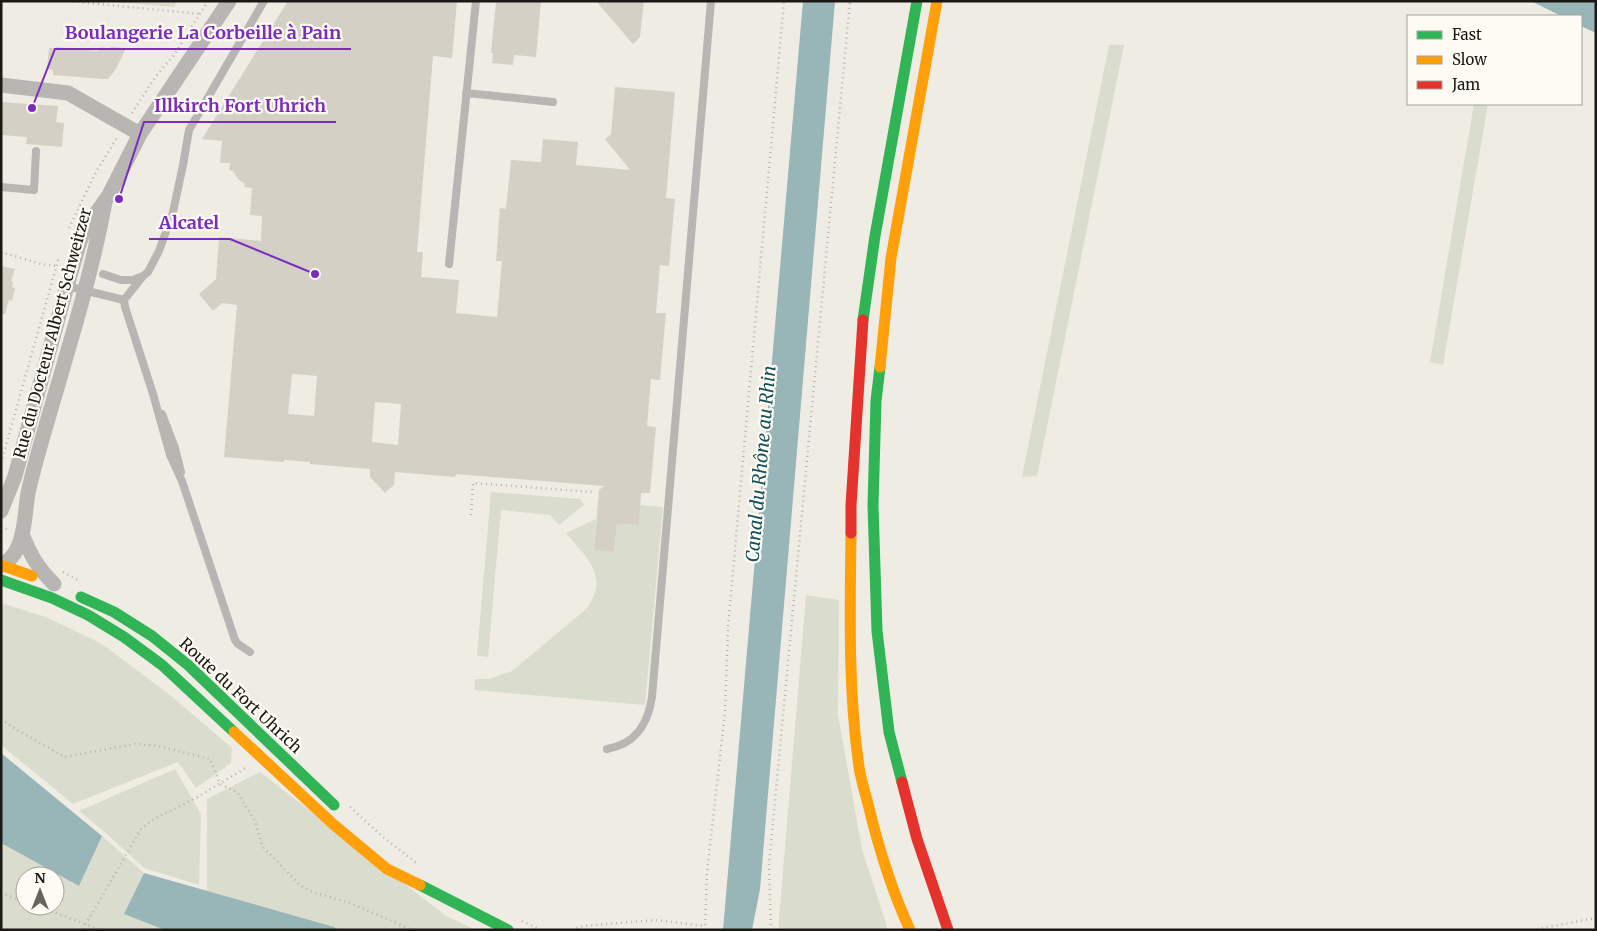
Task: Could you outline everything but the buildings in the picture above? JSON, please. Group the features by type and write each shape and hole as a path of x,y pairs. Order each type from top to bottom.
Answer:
{"main road":[{"path":"910,930 902,915 878,844 858,769 852,697 850,604 851,505 862,330 875,236 917,1"},
{"path":"937,1 891,258 876,401 873,505 877,631 889,732 917,839 948,930"},
{"name":"Route du Fort Uhrich","path":"2,565 63,588 114,612 152,636 188,665 339,810"},
{"name":"Route du Fort Uhrich","path":"1,580 52,598 88,615 124,636 162,665 333,824 387,869 508,930"},
{"name":"Route du Fort Uhrich","path":"386,854 431,891"}],"street":[{"name":"Rue du Docteur Albert Schweitzer","path":"1,511 15,476 80,241 87,226 105,201 140,134 229,1"},
{"path":"1,85 68,93 140,134"},
{"name":"Rue du Docteur Albert Schweitzer","path":"2,565 10,561 17,549 22,534 31,480 98,240 105,201"},
{"path":"22,534 31,555 40,569 63,588"}],"lane":[{"path":"250,652 235,640 182,481 170,455 124,300 148,272 159,251 173,212 189,130 264,1"},
{"path":"449,264 476,1"},
{"path":"607,749 622,744 639,732 650,713 712,1"},
{"path":"466,93 553,102"},
{"path":"1,187 34,190 36,151"},
{"path":"103,274 121,280 133,280 143,276"},
{"path":"67,286 124,300"}],"path":[{"path":"68,1 200,14"},
{"path":"130,116 156,76 174,55 208,1"},
{"path":"572,930 583,926 656,920 703,928 707,872 725,712 728,627 784,1"},
{"path":"771,930 769,865 850,1"},
{"path":"1,252 41,264 56,266"},
{"path":"471,515 474,483 593,492"},
{"path":"1,719 65,757 135,744 159,746 210,759 220,784 237,792 255,821 262,846 300,885 312,892 353,904 412,930"},
{"path":"83,930 141,829 152,820 194,799 247,766"},
{"path":"1,893 15,898"},
{"path":"64,916 101,930"},
{"path":"1532,930 1596,918"}],"green space":[{"path":"102,1 177,1 174,7"},
{"path":"1109,45 1124,45 1037,476 1022,477"},
{"path":"1474,105 1488,105 1443,365 1430,362"},
{"path":"491,492 580,499 584,505 559,525 550,515 501,510 488,657 477,656"},
{"path":"640,505 663,507 645,705 474,690 475,679 489,679 512,671 585,610 593,599 596,589 594,570 566,533 596,519 594,550 614,552 617,524 639,525"},
{"path":"806,595 839,600 838,715 862,849 888,930 778,930"},
{"path":"1,603 46,617 102,644 170,695 232,748 231,763 196,788 178,762 73,804 1,745"},
{"path":"175,769 201,814 199,885 144,868 79,811"},
{"path":"260,772 446,916 476,930 338,930 207,891 207,799"},
{"path":"102,836 144,873 125,914 165,930 1,930 1,843 43,866 15,866 15,916 65,916 65,878 79,886"}],"water":[{"path":"803,1 835,1 760,889 752,930 723,930"},
{"path":"1531,1 1596,1 1596,33 1582,26 1582,15 1559,15"},
{"path":"1,753 102,836 79,886 65,878 65,866 43,866 1,843"},
{"path":"144,873 334,927 338,930 165,930 124,914"}],"traffic: fast":[{"path":"863,320 875,236 917,1"},
{"path":"880,367 876,401 873,505 877,631 889,732 902,782"},
{"path":"1,580 52,598 88,615 124,637 162,665 234,732"},
{"path":"81,597 114,612 152,636 188,665 334,805"},
{"path":"420,885 508,930"}],"traffic: slow":[{"path":"880,367 891,258 937,1"},
{"path":"851,533 851,680 859,767 882,854 897,900 910,930"},
{"path":"1,565 32,576"},
{"path":"234,732 333,824 387,869 420,885"}],"traffic: jam":[{"path":"851,533 851,505 863,320"},
{"path":"902,782 917,839 948,930"}],"place":[{"name":"Boulangerie La Corbeille à Pain","path":"32,108"},
{"name":"Illkirch Fort Uhrich","path":"119,199"},
{"name":"Alcatel","path":"315,274"}],"water label":[{"name":"Canal du Rhône au Rhin","path":"761,464"}]}
